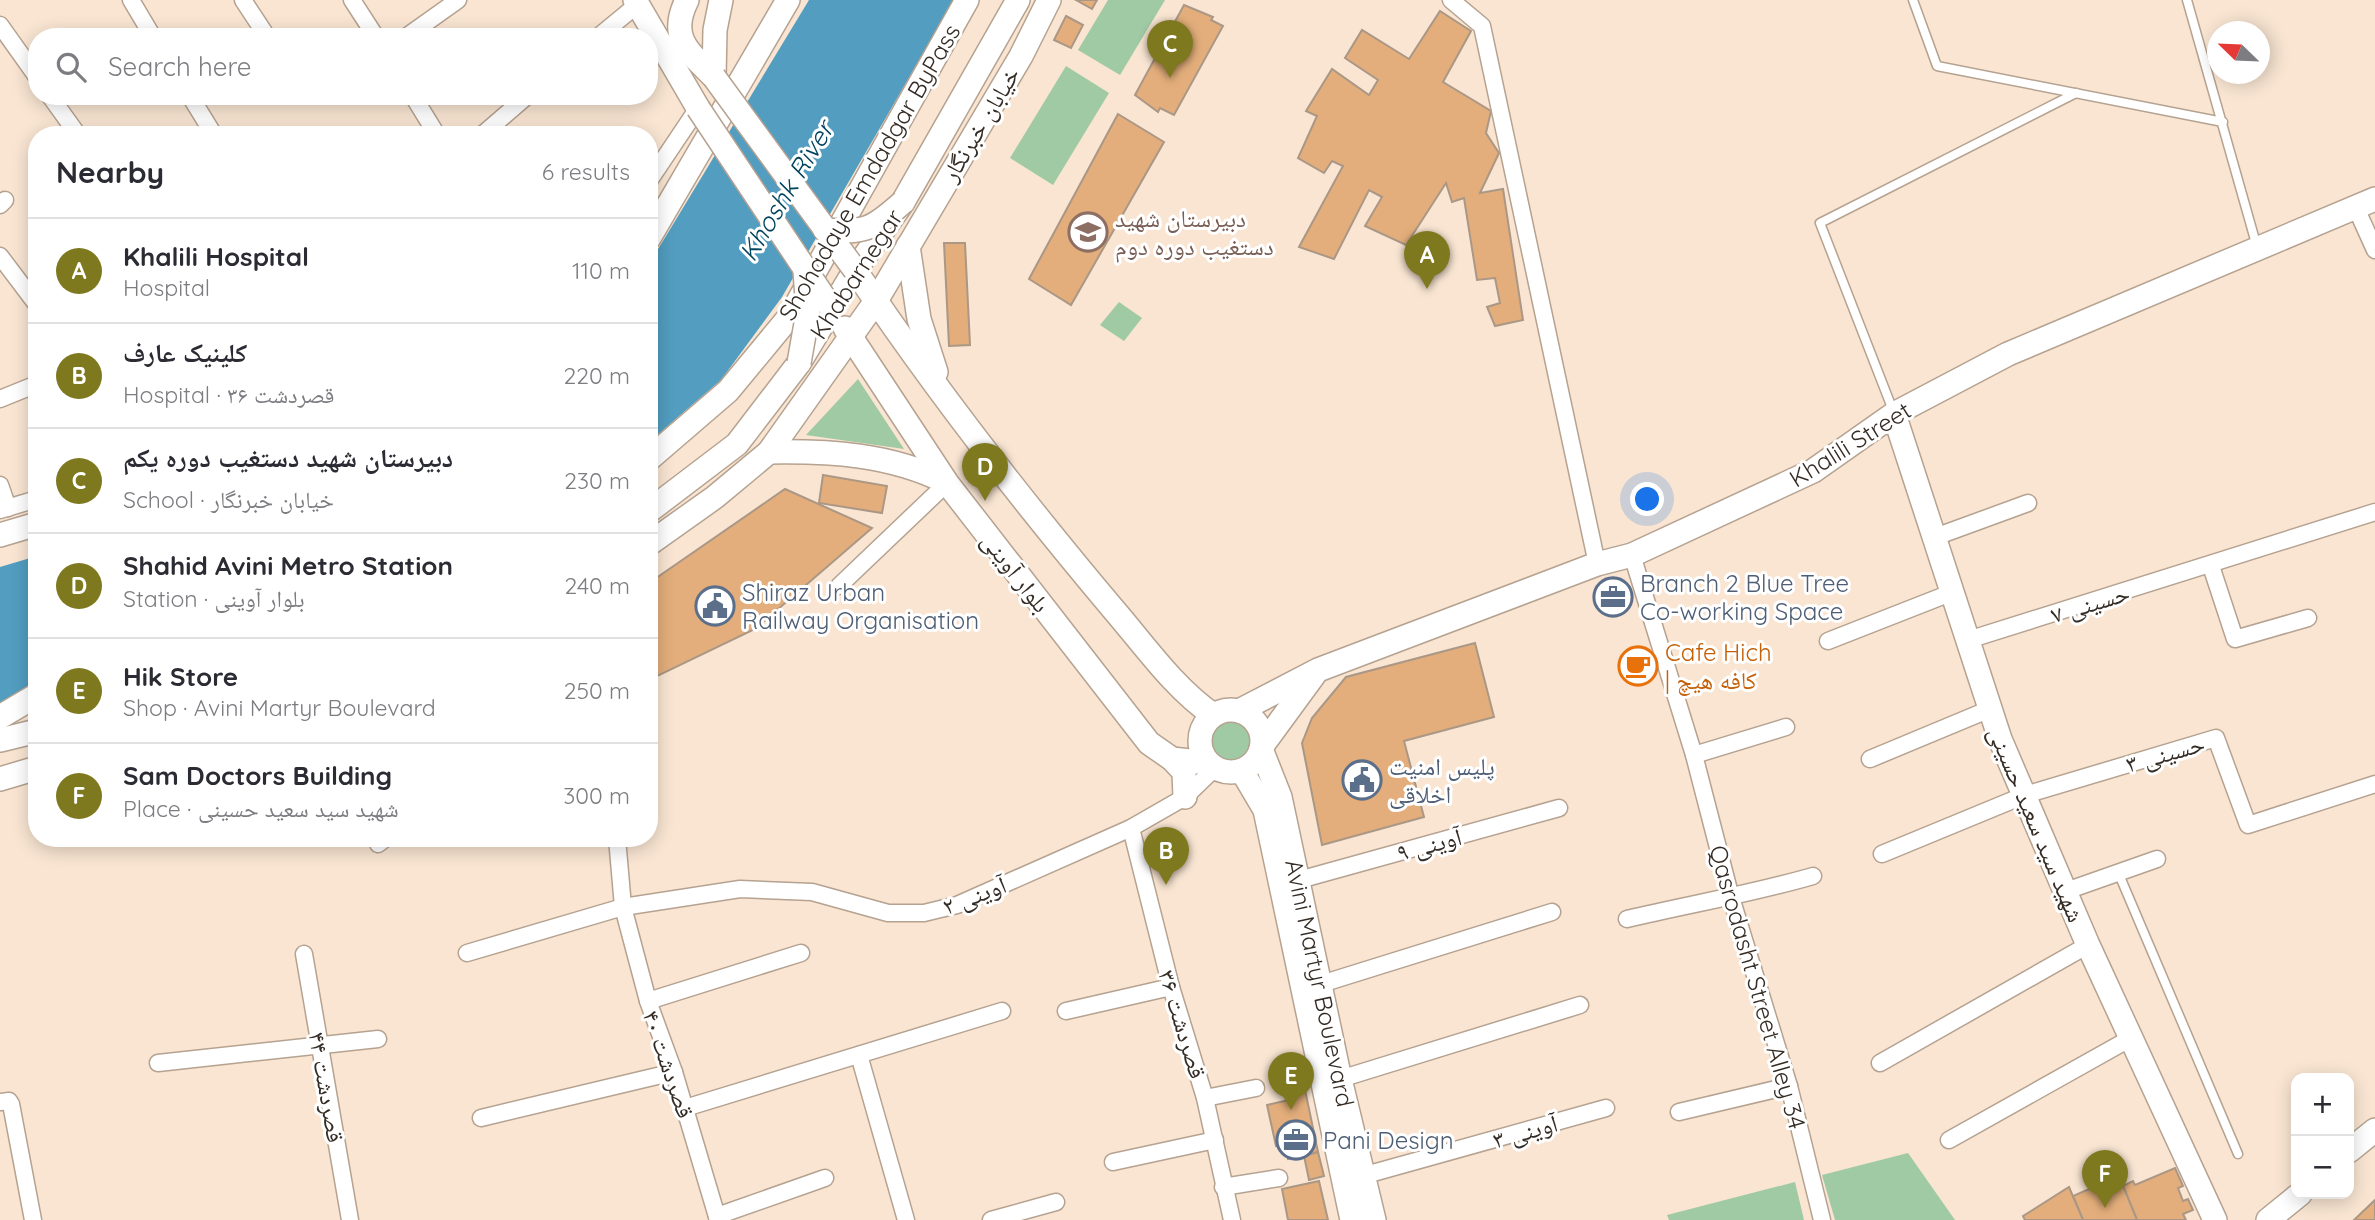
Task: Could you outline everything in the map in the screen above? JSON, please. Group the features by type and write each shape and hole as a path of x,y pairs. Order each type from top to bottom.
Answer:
{"street":[{"path":"131,0 148,28"},
{"path":"243,0 261,28"},
{"path":"352,0 370,28"},
{"path":"419,28 458,0"},
{"path":"687,0 679,23 680,39 714,77 876,302 1086,577 1182,690 1213,715"},
{"path":"714,77 715,30 721,0"},
{"path":"658,223 788,0"},
{"name":"Shohadaye Emdadgar ByPass","path":"658,451 728,391 790,316 967,0"},
{"name":"Khabarnegar","path":"658,504 737,444 799,363 831,307 903,202 1018,0"},
{"name":"خیابان خبرنگار","path":"908,246 1021,56 1049,0"},
{"path":"1451,0 1482,26 1597,564"},
{"path":"608,28 639,1"},
{"name":"بلوار آوینی","path":"639,1 654,28"},
{"path":"0,25 28,64"},
{"name":"بلوار آوینی","path":"658,35 698,108 947,483 1149,743 1172,759"},
{"path":"56,105 72,126"},
{"path":"196,105 208,126"},
{"path":"419,105 431,126"},
{"path":"492,126 517,105"},
{"path":"658,168 698,108"},
{"path":"825,230 859,233 876,226 903,202"},
{"path":"2366,204 2375,250"},
{"name":"Khalili Street","path":"1240,711 1318,670 1597,564 1632,555 1813,471 1894,414 2008,355 2366,204"},
{"path":"908,246 919,319 943,392"},
{"name":"Khabarnegar","path":"658,538 715,497 768,452 852,338 908,246"},
{"path":"0,256 28,293"},
{"path":"799,363 807,332 805,268"},
{"path":"0,399 28,388"},
{"name":"شهید سید سعید حسینی","path":"1894,414 1990,709 2088,946 2215,1220"},
{"path":"768,452 815,451 873,457 924,471 947,483 839,586"},
{"path":"0,485 4,509 28,502"},
{"path":"1935,537 2028,503"},
{"name":"۷ حسینی","path":"1968,640 2211,566 2375,512"},
{"path":"0,535 28,527"},
{"name":"Qasrodasht Street Alley 34","path":"1632,555 1694,755 1730,894 1788,1086 1822,1220"},
{"path":"2211,566 2235,639 2308,618"},
{"path":"1828,640 1953,592"},
{"path":"1172,759 1228,772 1242,771 1254,762 1261,747 1318,670"},
{"path":"0,717 28,700"},
{"path":"1870,759 1990,709"},
{"path":"1211,766 1199,742 1203,727 1213,715 1231,710 1240,711 1257,724 1261,747"},
{"path":"1694,755 1786,727"},
{"path":"0,740 28,733"},
{"name":"۳ حسینی","path":"2025,795 2217,738 2248,825 2375,785"},
{"name":"Avini Martyr Boulevard","path":"1261,747 1280,797 1340,1079 1374,1220"},
{"path":"1172,759 1184,772 1185,797"},
{"name":"۲ آوینی","path":"467,953 623,907 740,888 812,892 888,913 924,913 957,905 1131,828 1185,797 1211,766"},
{"path":"0,779 28,771"},
{"name":"Avini Martyr Boulevard","path":"1242,771 1265,810 1352,1220"},
{"path":"1882,854 2025,795"},
{"name":"۹ آوینی","path":"1299,880 1559,808"},
{"name":"۳۶ قصردشت","path":"1131,828 1171,987 1205,1098 1232,1220"},
{"name":"۴۰ قصردشت","path":"618,847 623,907 648,1001 674,1072 717,1218"},
{"path":"2066,891 2157,859"},
{"path":"1627,919 1730,894 1749,895 1812,876"},
{"path":"1321,984 1552,912"},
{"path":"1880,1063 2088,946"},
{"path":"648,1001 801,953"},
{"name":"۴۴ قصردشت","path":"304,954 350,1220"},
{"path":"1066,1012 1171,987"},
{"path":"1340,1079 1580,1005"},
{"path":"685,1108 1002,1011"},
{"path":"1949,1140 2131,1038"},
{"path":"159,1063 379,1039"},
{"path":"859,1055 906,1220"},
{"path":"481,1118 674,1072"},
{"path":"1679,1112 1788,1086"},
{"path":"1205,1098 1256,1088"},
{"path":"0,1102 9,1101 11,1104 33,1220"},
{"name":"۳ آوینی","path":"1363,1176 1606,1108"},
{"path":"2354,1148 2375,1130"},
{"path":"1113,1163 1215,1140"},
{"path":"717,1218 825,1178"},
{"path":"1223,1187 1279,1178"},
{"path":"2268,1220 2295,1199"},
{"path":"2290,1220 2299,1199"},
{"path":"991,1220 1056,1202"}],"lane":[{"path":"1913,0 1937,65 2223,122"},
{"path":"2187,0 2258,250"},
{"path":"1894,414 1820,223 2076,93"},
{"path":"2118,872 2238,1154"}],"green space":[{"path":"1108,0 1165,0 1120,75 1078,50"},
{"path":"1066,66 1109,93 1053,185 1010,158"},
{"path":"1119,302 1142,318 1124,341 1100,325"},
{"path":"858,379 904,449 806,435"},
{"path":"1230,718 1247,724 1253,741 1247,758 1230,764 1213,758 1207,741 1213,724"},
{"path":"1908,1153 1955,1220 1835,1220 1822,1175"},
{"path":"1795,1182 1804,1220 1669,1220 1667,1215"}],"water":[{"name":"Khoshk River","path":"809,0 954,0 782,297 721,380 658,434 658,249"},
{"path":"28,559 28,687 0,703 0,567"}],"building":[{"path":"1076,0 1097,0 1092,9"},
{"path":"1184,5 1213,17 1211,20 1223,26 1174,115 1160,108 1158,112 1135,95"},
{"path":"1440,11 1471,31 1443,82 1491,111 1486,133 1499,153 1480,193 1503,189 1523,320 1495,326 1487,307 1500,303 1495,278 1477,280 1464,198 1452,202 1446,183 1406,245 1365,226 1382,197 1369,190 1334,259 1299,247 1343,166 1332,161 1324,173 1298,158 1317,116 1306,111 1332,69 1369,95 1378,80 1345,58 1362,30 1409,59"},
{"path":"1066,16 1083,25 1071,48 1054,40"},
{"path":"1118,114 1164,142 1071,305 1029,279"},
{"path":"944,243 965,243 970,345 949,346"},
{"path":"823,475 887,486 882,513 819,503"},
{"name":"Shiraz Urban Railway Organisation","path":"785,489 872,528 755,629 658,676 658,577"},
{"name":"پلیس امنیت اخلاقی","path":"1475,643 1494,717 1404,741 1424,817 1322,845 1302,743 1312,718 1346,677"},
{"path":"1304,1085 1318,1152 1288,1159 1285,1144 1276,1146 1267,1105 1289,1100 1287,1089"},
{"path":"1318,1152 1324,1176 1309,1180 1304,1156"},
{"path":"2175,1168 2183,1186 2178,1188 2183,1201 2188,1199 2193,1210 2183,1214 2186,1220 2137,1220 2123,1186 2133,1181 2135,1185"},
{"path":"2119,1176 2137,1220 2083,1220 2073,1196"},
{"path":"1319,1181 1328,1220 1288,1220 1282,1189"},
{"path":"2069,1187 2083,1220 2025,1220 2023,1216"},
{"path":"2375,1200 2375,1220 2354,1220"}],"place":[{"name":"دبیرستان شهید دستغیب دوره یکم","path":"1170,78"},
{"name":"دبیرستان شهید دستغیب دوره دوم","path":"1088,232"},
{"name":"Khalili Hospital","path":"1427,289"},
{"name":"Shahid Avini Metro Station","path":"985,501"},
{"name":"Branch 2 Blue Tree Co-working Space","path":"1613,597"},
{"name":"Shiraz Urban Railway Organisation","path":"715,606"},
{"name":"Cafe Hich | کافه هیچ","path":"1638,666"},
{"name":"پلیس امنیت اخلاقی","path":"1362,780"},
{"name":"کلینیک عارف","path":"1166,885"},
{"name":"Hik Store","path":"1291,1110"},
{"name":"Pani Design","path":"1296,1140"},
{"name":"Sam Doctors Building","path":"2105,1208"}]}
